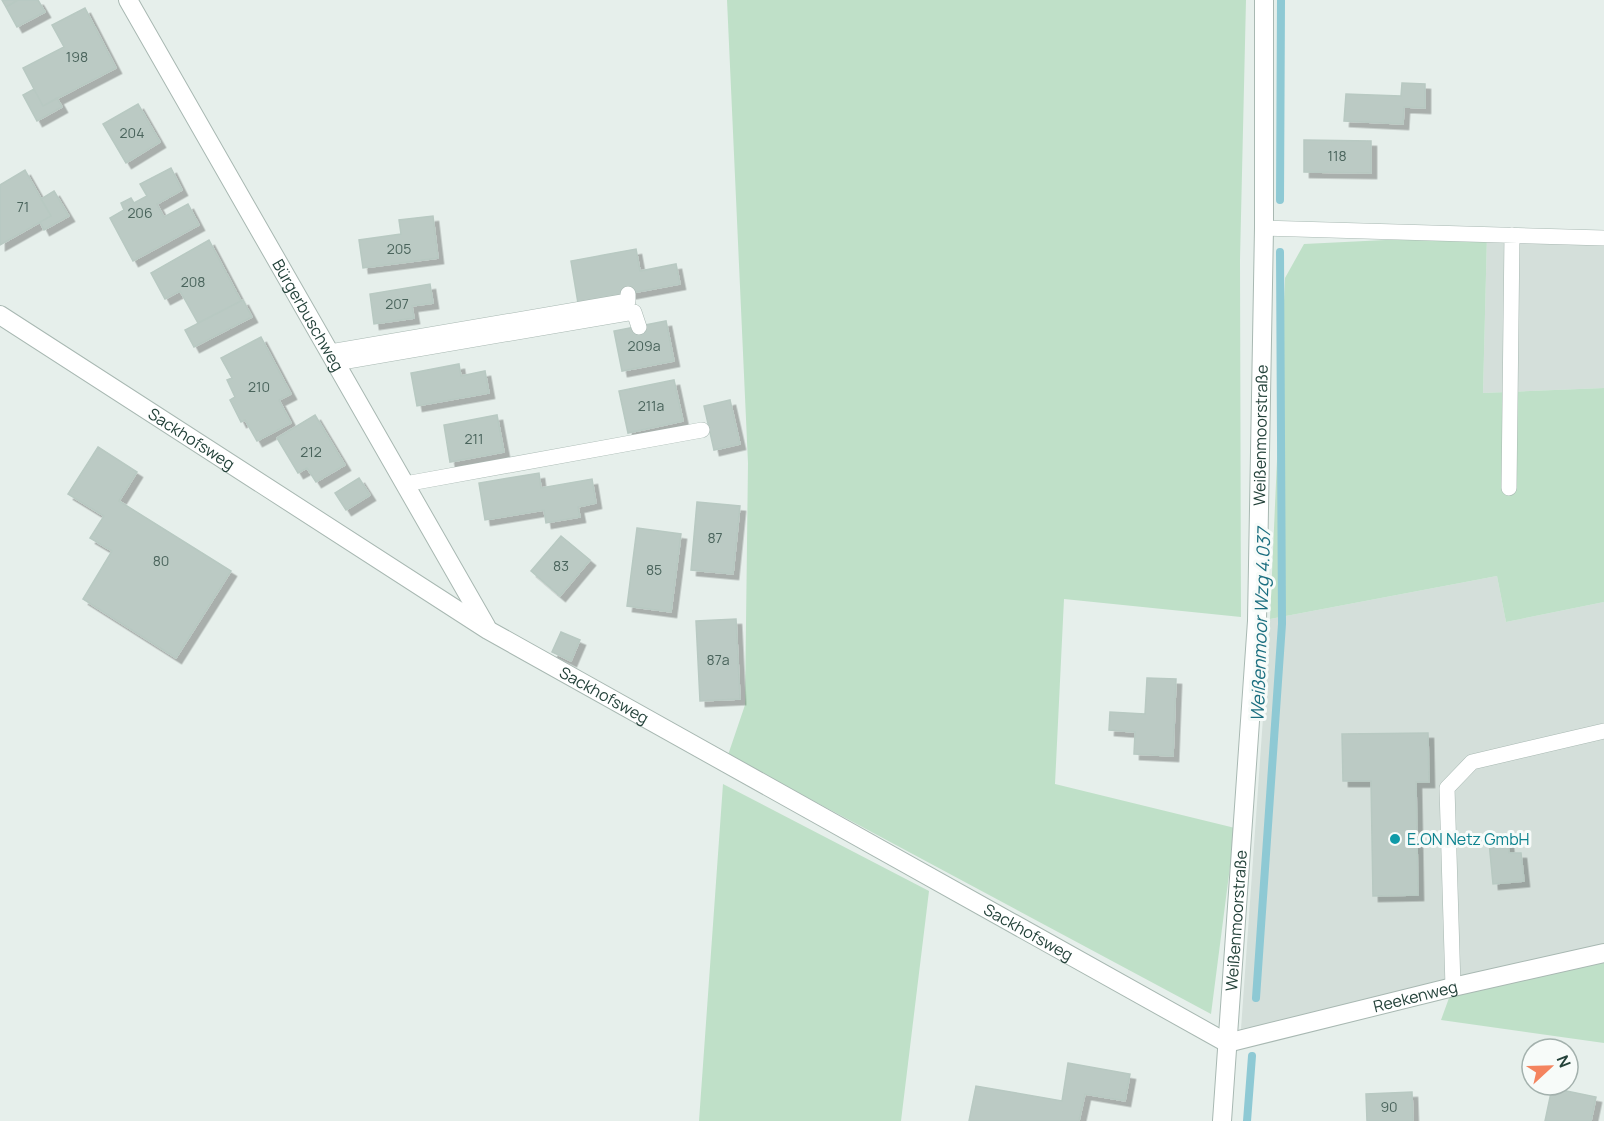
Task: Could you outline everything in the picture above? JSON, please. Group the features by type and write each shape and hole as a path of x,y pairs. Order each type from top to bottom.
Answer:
{"street":[{"name":"Bürgerbuschweg","path":"128,0 488,630"},
{"name":"Weißenmoorstraße","path":"1222,1121 1257,621 1264,228 1264,0"},
{"name":"Sackhofsweg","path":"0,315 488,630 1227,1043"},
{"name":"Reekenweg","path":"1227,1043 1453,987 1604,953"}],"lane":[{"path":"1264,228 1604,238"},
{"path":"1509,488 1512,236"},
{"path":"333,358 628,301 628,294"},
{"path":"333,358 634,312 639,327"},
{"path":"405,484 702,430"},
{"path":"1453,987 1447,788 1472,762 1604,731"}],"shaded area":[{"path":"1487,235 1604,238 1604,388 1483,393"},
{"path":"1497,576 1506,622 1604,602 1604,953 1453,987 1241,1029 1270,619"}],"green space":[{"path":"727,0 1246,0 1240,260 1241,617 1064,599 1055,784 1235,828 1211,1014 728,755 745,705 748,463"},
{"path":"1487,235 1483,393 1604,388 1604,602 1506,622 1497,576 1270,619 1285,278 1304,244"},
{"path":"723,784 929,891 901,1121 699,1121"},
{"path":"1604,953 1604,1043 1580,1040 1580,1037 1561,1037 1441,1020 1453,987"}],"building":[{"path":"2,0 18,0 6,7"},
{"path":"18,0 38,0 45,12 17,27 6,7"},
{"path":"85,8 116,68 43,106 23,68 64,47 52,25"},
{"path":"1402,83 1425,84 1425,108 1404,107 1403,124 1344,121 1346,94 1401,96"},
{"path":"34,89 43,106 57,98 62,107 37,121 23,95"},
{"path":"138,104 160,142 126,163 103,124"},
{"path":"1304,140 1371,141 1371,173 1304,172"},
{"path":"171,168 182,190 157,204 164,217 188,204 199,225 133,261 110,218 124,210 121,203 131,198 134,203 147,196 140,184"},
{"path":"25,170 51,216 0,245 0,185"},
{"path":"54,191 69,216 44,230 40,222 51,216 41,199"},
{"path":"433,216 438,258 363,268 359,240 401,234 399,220"},
{"path":"209,240 241,301 198,323 180,291 165,299 151,273"},
{"path":"636,249 640,271 676,264 680,284 578,303 571,261"},
{"path":"430,284 433,303 412,306 414,318 374,324 370,294"},
{"path":"243,300 252,317 194,347 185,330"},
{"path":"666,321 674,361 622,371 614,331"},
{"path":"261,337 291,394 279,400 291,423 257,441 245,420 241,422 230,400 235,397 227,380 232,378 221,358"},
{"path":"459,364 461,376 485,371 489,393 417,406 411,373"},
{"path":"674,380 683,421 628,433 619,391"},
{"path":"730,400 740,444 714,450 704,406"},
{"path":"315,415 345,465 316,482 307,468 298,473 277,438"},
{"path":"497,415 504,452 450,462 444,425"},
{"path":"98,447 137,472 119,501 231,571 176,658 83,599 112,551 90,538 104,516 68,494"},
{"path":"539,473 541,488 592,479 596,503 578,507 580,517 546,523 544,510 485,520 479,483"},
{"path":"359,478 370,495 346,510 335,493"},
{"path":"697,502 740,506 733,574 691,570"},
{"path":"637,528 681,534 671,612 627,606"},
{"path":"561,536 590,560 560,596 531,571"},
{"path":"736,619 740,699 700,701 696,621"},
{"path":"561,632 580,640 571,661 552,652"},
{"path":"1147,678 1176,679 1173,756 1134,754 1135,732 1109,730 1110,712 1145,714"},
{"name":"E.ON Netz GmbH","path":"1428,733 1429,782 1416,782 1418,895 1373,896 1371,781 1343,781 1342,734"},
{"path":"1508,841 1509,853 1521,853 1524,881 1493,884 1489,842"},
{"path":"1068,1063 1130,1074 1125,1101 1085,1094 1079,1121 969,1121 976,1086 1062,1101"},
{"path":"1412,1092 1413,1121 1367,1121 1366,1094"},
{"path":"1580,1094 1596,1097 1591,1121 1545,1121 1550,1097 1580,1097"}],"waterway":[{"name":"Weißenmoor Wzg 4.037","path":"1280,200 1281,0"},
{"name":"Weißenmoor Wzg 4.037","path":"1256,998 1282,624 1280,252"},
{"name":"Weißenmoor Wzg 4.037","path":"1247,1121 1252,1056"}],"place":[{"name":"E.ON Netz GmbH","path":"1395,839"}]}
